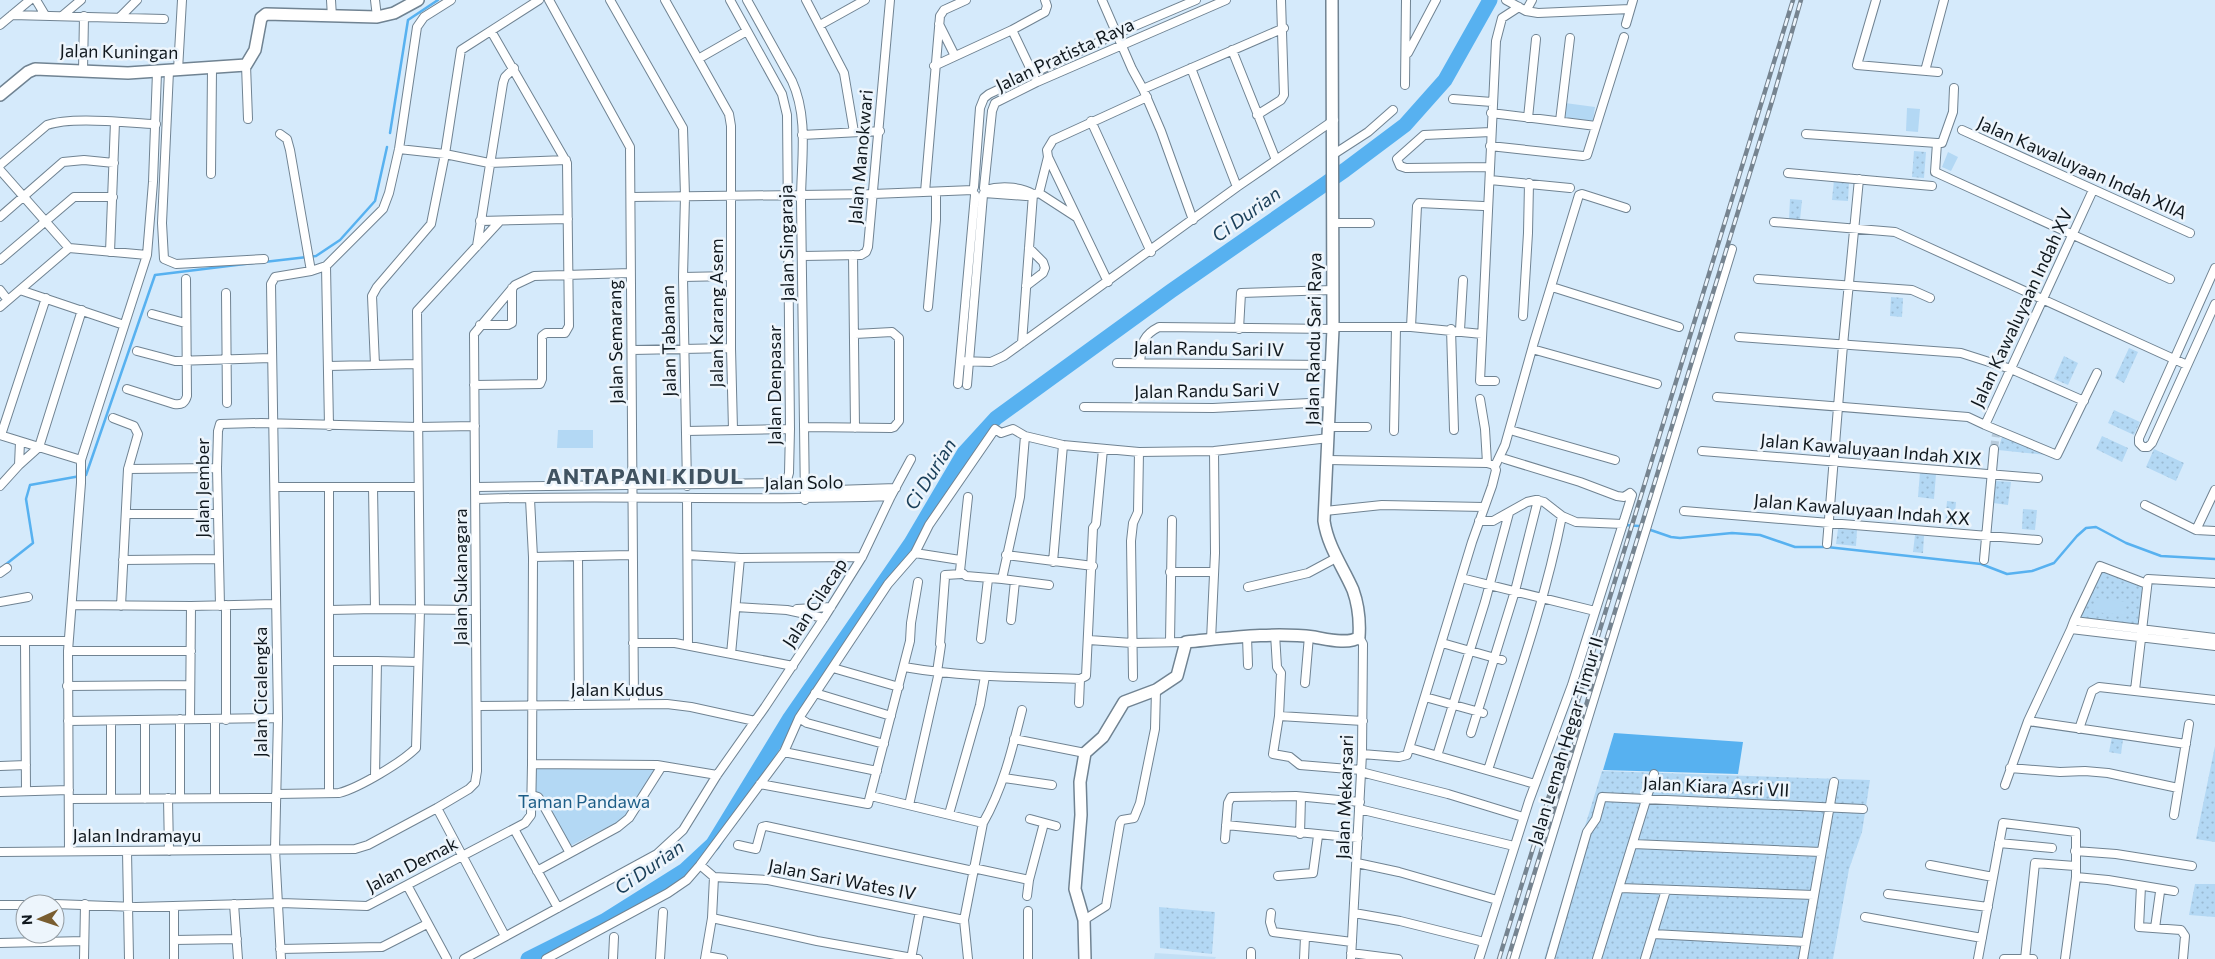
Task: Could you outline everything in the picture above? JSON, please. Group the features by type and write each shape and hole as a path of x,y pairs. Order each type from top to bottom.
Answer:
{"street":[{"path":"0,25 30,0"},
{"path":"36,0 45,15"},
{"path":"62,16 81,0"},
{"path":"120,17 137,0"},
{"path":"182,0 174,71 162,223 164,259 176,264 264,259"},
{"path":"331,0 332,17"},
{"path":"375,0 377,17"},
{"path":"248,119 246,65 255,50 260,20 263,16 280,13 332,17 377,17 394,14 418,0"},
{"path":"280,134 287,139 290,150 311,271 326,266 383,209 389,193 398,149 417,27 424,17 451,0"},
{"path":"375,365 372,296 377,287 431,224 445,154 459,56 465,46 539,0"},
{"name":"Jalan Semarang","path":"549,0 628,140 631,153 631,491 634,704"},
{"name":"Jalan Tabanan","path":"610,0 683,128 683,277 687,486"},
{"name":"Jalan Karang Asem","path":"665,0 729,114 731,126 733,430"},
{"name":"Jalan Denpasar","path":"687,486 785,482 789,473 795,194 786,103 730,0"},
{"name":"Jalan Singaraja","path":"747,0 797,93 802,118 802,135 795,194 803,256 805,500"},
{"path":"806,0 844,73 854,132"},
{"path":"820,25 865,0"},
{"name":"Jalan Manokwari","path":"853,255 861,255 866,252 868,247 880,131 890,0"},
{"path":"925,192 934,66 941,12 966,0"},
{"path":"934,66 1012,30 1045,12 1047,6 1045,0"},
{"path":"1102,0 1121,46 1147,97 1193,220"},
{"name":"Jalan Pratista Raya","path":"967,385 980,191 982,103 989,94 1116,34 1196,0"},
{"name":"Jalan Pratista Raya","path":"958,384 980,191 992,107 1003,98 1037,82 1226,0"},
{"path":"1257,115 1283,98 1285,91 1282,61 1284,28 1281,0"},
{"name":"Jalan Randu Sari Raya","path":"1332,0 1334,120 1333,328 1325,512 1326,533 1353,591 1359,618 1360,637"},
{"path":"1405,85 1406,0"},
{"path":"1406,56 1436,0"},
{"path":"1506,0 1522,9 1538,13 1630,9"},
{"path":"1494,381 1480,381 1496,41 1500,24 1506,14 1522,9 1532,0"},
{"path":"1626,24 1633,0"},
{"path":"1876,0 1857,65 1938,72"},
{"path":"1926,71 1944,0"},
{"path":"12,15 120,17 164,20"},
{"path":"83,71 84,16"},
{"path":"939,24 955,56"},
{"path":"1143,88 1284,28"},
{"path":"698,59 747,30"},
{"path":"1012,30 1037,82"},
{"path":"474,385 540,384 542,379 542,336 546,333 565,333 568,329 569,275 566,160 491,31"},
{"path":"1490,146 1585,156 1624,37"},
{"path":"1560,121 1570,38"},
{"path":"1528,118 1536,39"},
{"path":"1232,50 1276,160"},
{"name":"Jalan Kuningan","path":"1,92 35,69 157,72 246,65"},
{"path":"477,246 503,83 505,77 514,68"},
{"path":"1191,68 1237,187"},
{"path":"211,174 212,69"},
{"path":"69,851 72,799 69,790 68,641 82,470 81,460 147,255 156,124 157,72"},
{"path":"1806,134 1942,143 1953,112 1954,88"},
{"path":"1108,282 1048,157 1047,150 1053,140 1147,97"},
{"path":"1453,99 1492,102"},
{"path":"1334,154 1368,132 1393,110"},
{"path":"1492,113 1596,126"},
{"path":"960,361 998,360 1150,252 1237,187 1334,120"},
{"path":"1091,121 1150,252"},
{"path":"0,165 47,125 53,123 115,122 156,124"},
{"path":"110,252 115,122"},
{"name":"Jalan Kawaluyaan Indah XIIA","path":"1962,130 2190,233"},
{"path":"802,135 880,131"},
{"path":"1490,167 1406,168 1400,166 1397,159 1424,135 1491,132"},
{"path":"1937,143 1935,172 2170,279"},
{"path":"398,149 445,154 489,163 566,160"},
{"path":"1022,343 1029,248 1036,194 1048,157"},
{"path":"0,217 64,162 84,160 114,163"},
{"path":"0,170 69,248 147,255"},
{"path":"1788,173 1932,186"},
{"path":"1827,544 1848,284 1859,179"},
{"path":"1490,180 1570,188"},
{"path":"1522,316 1528,233 1529,183"},
{"name":"Jalan Kawaluyaan Indah XV","path":"2084,401 2057,455 2052,455 1996,432 1985,425 2093,190"},
{"path":"632,197 980,191 1026,196 1036,194 1078,218"},
{"path":"928,307 936,220 936,192"},
{"path":"1362,754 1404,757 1410,748 1461,578 1492,486 1495,466 1510,430 1532,349 1580,194 1626,208"},
{"path":"0,260 74,197 113,197"},
{"path":"1411,327 1417,206 1419,203 1483,206"},
{"path":"480,221 568,219"},
{"path":"72,799 215,798 347,791 375,776 416,748 420,610 417,311 499,222"},
{"path":"1333,222 1370,223"},
{"path":"1774,222 1895,232 2187,365"},
{"path":"1,308 7,299 69,248"},
{"path":"1026,286 1043,273 1045,268 1043,262 1029,248"},
{"name":"Jalan Lemah Hegar Timur II","path":"1514,959 1585,734 1645,528 1732,249"},
{"path":"803,256 853,255 855,428"},
{"path":"326,266 329,426"},
{"path":"2215,268 2139,438 2139,443 2143,447 2148,447 2152,444 2215,304"},
{"name":"Jalan Cicalengka","path":"281,959 276,903 275,850 278,718 272,281 275,277 311,271"},
{"name":"Jalan Sukanagara","path":"275,850 355,849 368,845 469,789 474,782 477,771 477,706 474,334 512,288 534,276 630,273"},
{"path":"683,277 731,276"},
{"path":"127,390 174,404 183,403 187,396 186,279"},
{"path":"1758,279 1912,290 1930,298"},
{"path":"1460,330 1463,280"},
{"path":"1552,287 1679,326"},
{"path":"480,325 508,325 512,322 512,288"},
{"path":"0,290 7,299"},
{"path":"20,290 124,325"},
{"path":"1239,329 1241,293 1333,290"},
{"path":"226,294 227,403"},
{"path":"46,298 1,435 81,460"},
{"path":"0,486 39,447 82,310"},
{"path":"152,314 185,323"},
{"path":"1140,363 1142,342 1148,332 1159,327 1239,329 1411,327 1451,329 1482,334"},
{"path":"1394,431 1396,327"},
{"path":"1451,329 1454,430"},
{"path":"805,427 891,428 897,425 900,417 899,338 892,332 855,334"},
{"path":"1739,337 1961,353 2011,369 2084,401 2097,374"},
{"path":"632,350 731,348"},
{"path":"1532,349 1657,384"},
{"path":"137,351 175,361 228,360 236,363 272,360"},
{"name":"Jalan Randu Sari IV","path":"1117,363 1331,366"},
{"path":"328,366 417,364"},
{"path":"1718,397 1968,417 1985,425"},
{"path":"1480,399 1485,430 1487,463"},
{"name":"Jalan Randu Sari V","path":"1084,407 1213,408 1329,402"},
{"path":"113,418 134,426 138,434 128,469 121,606"},
{"name":"Jalan Jember","path":"226,720 223,606 217,514 218,431 220,424 274,425"},
{"path":"274,425 475,426"},
{"path":"546,959 668,893 687,880 700,865 784,752 798,718 888,584 915,553 929,526 996,429 1001,433 1013,429 1025,436 1063,445 1139,452 1214,450 1367,427"},
{"path":"686,431 790,429"},
{"path":"1510,430 1615,460"},
{"path":"1002,579 1020,496 1025,436"},
{"path":"19,465 20,442"},
{"path":"1053,562 1063,445"},
{"path":"1984,560 1994,448"},
{"path":"904,666 938,672 985,676 1080,679 1086,676 1093,566 1093,528 1096,524 1103,449"},
{"path":"1212,640 1214,450"},
{"name":"Jalan Kawaluyaan Indah XIX","path":"1702,451 2038,478"},
{"path":"1133,677 1131,541 1132,523 1138,512 1139,452"},
{"name":"Jalan Cilacap","path":"464,959 658,854 682,830 717,775 793,666 862,557 911,459"},
{"path":"1478,959 1497,900 1519,816 1535,785 1572,686 1631,493 1618,496 1505,459"},
{"path":"1328,460 1487,463 1495,466"},
{"path":"128,469 217,468"},
{"path":"476,487 631,491 687,486"},
{"path":"275,487 418,487"},
{"path":"329,487 330,793"},
{"path":"373,487 375,609"},
{"name":"Jalan Solo","path":"805,491 896,488"},
{"path":"2196,530 2215,490"},
{"name":"Jalan Solo","path":"476,499 530,499 631,491 687,498 805,500 891,496"},
{"path":"962,574 959,570 968,497"},
{"path":"687,498 688,646"},
{"path":"530,499 533,557 532,795 538,797 541,801 570,853"},
{"path":"1480,521 1493,521 1527,502 1538,500 1562,516 1576,522 1622,525"},
{"path":"1471,733 1498,660 1538,500"},
{"path":"1325,512 1382,505 1484,507"},
{"path":"2144,505 2196,530 2215,530"},
{"name":"Jalan Kawaluyaan Indah XX","path":"1684,510 2038,540"},
{"path":"1437,756 1490,584 1509,513"},
{"path":"126,514 217,514"},
{"path":"1488,770 1542,597 1562,516"},
{"path":"1170,641 1172,520"},
{"path":"915,553 960,560"},
{"path":"533,557 632,555"},
{"path":"688,555 740,558 862,557"},
{"path":"1006,555 1093,566"},
{"path":"578,556 579,704"},
{"path":"731,654 740,558"},
{"path":"1248,587 1308,573 1336,558"},
{"path":"123,560 219,559"},
{"path":"2005,785 2028,721 2100,566 2147,584"},
{"path":"0,573 7,568"},
{"path":"1170,572 1214,572"},
{"path":"909,805 938,672 945,575 962,574 988,579 1049,585"},
{"path":"1461,578 1595,611"},
{"path":"981,639 988,579"},
{"path":"2135,690 2148,579 2215,583"},
{"path":"1011,620 1015,581"},
{"path":"760,784 868,804 910,641 918,582"},
{"path":"0,602 28,597"},
{"path":"72,606 276,604"},
{"path":"190,719 191,606"},
{"path":"736,607 787,610 831,607"},
{"path":"330,610 476,610"},
{"path":"787,610 824,618"},
{"path":"2073,625 2142,633 2215,638"},
{"path":"2142,633 2215,646"},
{"path":"1089,640 1132,643 1186,642 1275,634 1341,640 1353,640 1360,637"},
{"path":"1275,634 1276,667 1281,672 1279,716 1274,754 1290,757 1300,765 1361,771 1448,794 1519,816"},
{"path":"1305,683 1309,636"},
{"path":"1247,637 1248,665"},
{"name":"Jalan Mekarsari","path":"1351,956 1363,721 1363,644 1360,637"},
{"path":"0,641 68,641"},
{"path":"25,642 26,790"},
{"path":"1086,959 1084,920 1075,889 1082,815 1080,782 1085,753 1104,737 1124,702 1156,690 1177,676 1186,642"},
{"path":"1442,643 1498,660"},
{"path":"633,644 688,646 793,666"},
{"path":"68,651 191,651"},
{"path":"330,661 418,662"},
{"path":"375,776 377,661"},
{"path":"833,668 899,687"},
{"path":"949,814 980,705 985,676"},
{"path":"1079,703 1080,679"},
{"path":"67,686 190,685"},
{"path":"2079,729 2092,691 2096,688 2135,690 2215,700"},
{"path":"1084,920 1106,906 1120,823 1122,820 1134,818 1140,803 1154,729 1156,690"},
{"path":"815,693 891,716"},
{"path":"1425,697 1480,712"},
{"name":"Jalan Kudus","path":"477,706 634,704 691,707 755,721"},
{"path":"968,959 964,920 983,823 995,801 1004,778 1022,710"},
{"path":"1279,716 1363,721"},
{"path":"68,722 278,718"},
{"path":"798,718 806,723 884,744"},
{"path":"180,719 180,798"},
{"path":"214,720 215,798"},
{"path":"145,721 145,799"},
{"path":"2028,721 2186,744"},
{"path":"111,722 111,799"},
{"path":"2174,814 2189,724"},
{"path":"1014,739 1085,753"},
{"path":"1410,748 1535,785"},
{"path":"784,752 877,771"},
{"path":"532,764 662,766 717,775"},
{"path":"0,766 26,765"},
{"path":"537,871 618,827 629,818 662,766"},
{"path":"2010,768 2108,773 2178,788"},
{"path":"1597,959 1654,774"},
{"path":"1004,778 1052,785"},
{"path":"1803,959 1834,782"},
{"path":"0,792 69,790"},
{"name":"Jalan Demak","path":"65,904 174,906 276,903 367,906 525,823 531,815 532,795"},
{"path":"871,796 983,823"},
{"path":"1225,839 1228,803 1231,797 1300,797 1360,805 1510,845"},
{"path":"1300,797 1300,834"},
{"name":"Jalan Kiara Asri VII","path":"1550,959 1587,832 1596,819 1602,797 1864,809"},
{"path":"168,798 168,851"},
{"path":"437,808 505,936"},
{"path":"1030,819 1056,826"},
{"path":"1027,896 1029,880 1044,823"},
{"path":"1978,959 2003,824 2040,826 2076,831 2076,877 2065,959"},
{"path":"1226,825 1318,836 1358,838"},
{"path":"738,845 756,849 762,827 766,826 1029,880"},
{"path":"514,829 558,908"},
{"path":"1278,876 1313,873 1318,836"},
{"path":"1633,844 1822,852"},
{"path":"1999,844 2052,848"},
{"name":"Jalan Indramayu","path":"0,852 275,850"},
{"path":"127,851 129,959"},
{"path":"2075,851 2116,854 2192,866"},
{"path":"1357,863 1399,872 1497,900"},
{"path":"2025,958 2035,863 2076,866"},
{"path":"700,865 714,876 712,918 706,957 723,959"},
{"path":"1930,865 1993,877"},
{"name":"Jalan Sari Wates IV","path":"714,876 768,880 964,920"},
{"path":"2076,877 2174,891"},
{"path":"407,885 447,959"},
{"path":"2141,886 2139,927 2181,930 2185,936 2183,959"},
{"path":"1620,888 1814,895"},
{"path":"1645,959 1666,890"},
{"path":"2155,928 2160,892"},
{"path":"1888,894 1988,907"},
{"path":"84,959 85,904"},
{"path":"234,904 238,959"},
{"path":"0,905 15,905"},
{"path":"174,906 174,959"},
{"path":"712,918 817,941 913,959 920,911"},
{"path":"1028,911 1028,959"},
{"path":"660,959 664,912"},
{"path":"1271,913 1270,922 1273,932 1305,938 1352,942"},
{"path":"1354,913 1400,921 1484,942"},
{"path":"1865,916 1982,938"},
{"path":"280,949 382,947 427,924"},
{"path":"1653,934 1806,942"},
{"path":"613,959 614,937"},
{"path":"1304,959 1305,938"},
{"path":"174,940 237,939"},
{"path":"0,943 84,942"},
{"path":"1351,956 1398,959"},
{"path":"2004,959 2033,959"}],"shaded area":[{"path":"1155,953 1216,957 1215,959 1154,959"}],"green space":[{"path":"1565,103 1595,107 1593,121 1563,117"},
{"path":"1907,108 1920,109 1918,132 1906,131"},
{"path":"1914,151 1926,152 1924,178 1912,177"},
{"path":"1948,152 1958,157 1951,171 1942,167"},
{"path":"1834,180 1849,182 1848,201 1832,200"},
{"path":"1790,199 1802,200 1800,220 1789,219"},
{"path":"1891,297 1903,298 1902,317 1890,316"},
{"path":"2129,348 2138,352 2124,383 2115,378"},
{"path":"2064,356 2078,363 2068,385 2054,379"},
{"path":"2114,410 2140,422 2134,435 2108,423"},
{"path":"558,430 593,430 593,448 557,448"},
{"path":"2102,436 2128,448 2122,462 2096,449"},
{"path":"2002,437 2047,455 1998,450"},
{"path":"2154,449 2184,463 2176,481 2146,467"},
{"path":"1920,472 1936,474 1934,499 1918,497"},
{"path":"1995,481 2011,482 2008,505 1993,503"},
{"path":"1947,501 1956,502 1954,525 1945,524"},
{"path":"2023,509 2037,510 2035,530 2022,529"},
{"path":"1838,529 1857,530 1856,546 1836,544"},
{"path":"1915,535 1924,536 1923,553 1913,552"},
{"path":"2101,568 2146,585 2142,628 2076,621"},
{"path":"2096,598 2126,602 2125,615 2094,612"},
{"path":"2112,737 2123,739 2121,754 2109,752"},
{"path":"2215,746 2215,842 2196,839"},
{"name":"Taman Pandawa","path":"535,768 655,770 627,815 616,823 570,846 543,796 536,792"},
{"path":"1602,771 1870,780 1862,832 1849,869 1833,959 1544,959"},
{"path":"2195,884 2215,884 2215,917 2189,915"},
{"path":"1159,907 1215,912 1212,954 1160,948"}],"water":[{"path":"1614,733 1743,742 1738,774 1603,770"}],"waterway":[{"path":"390,133 408,20 438,0"},
{"name":"Ci Durian","path":"528,959 604,921 685,870 713,844 790,718 911,543 964,453 996,418 1171,291 1345,170 1405,125 1445,80 1490,0"},
{"path":"264,262 316,256 340,240 375,201 387,147"},
{"path":"5,565 33,543 26,499 30,485 86,475 155,275 253,263"},
{"path":"1624,525 1639,526 1671,537 1680,538 1732,533 1760,535 1795,547 1827,547 1981,564 2007,574 2032,571 2054,563 2086,528 2096,527 2126,543 2161,556 2215,559"}],"tunnel":[{"path":"1994,449 1996,434"}],"railway":[{"path":"1499,959 1793,0"},
{"path":"1508,959 1773,98 1801,0"}],"district":[{"name":"ANTAPANI KIDUL","path":"645,476"}]}
